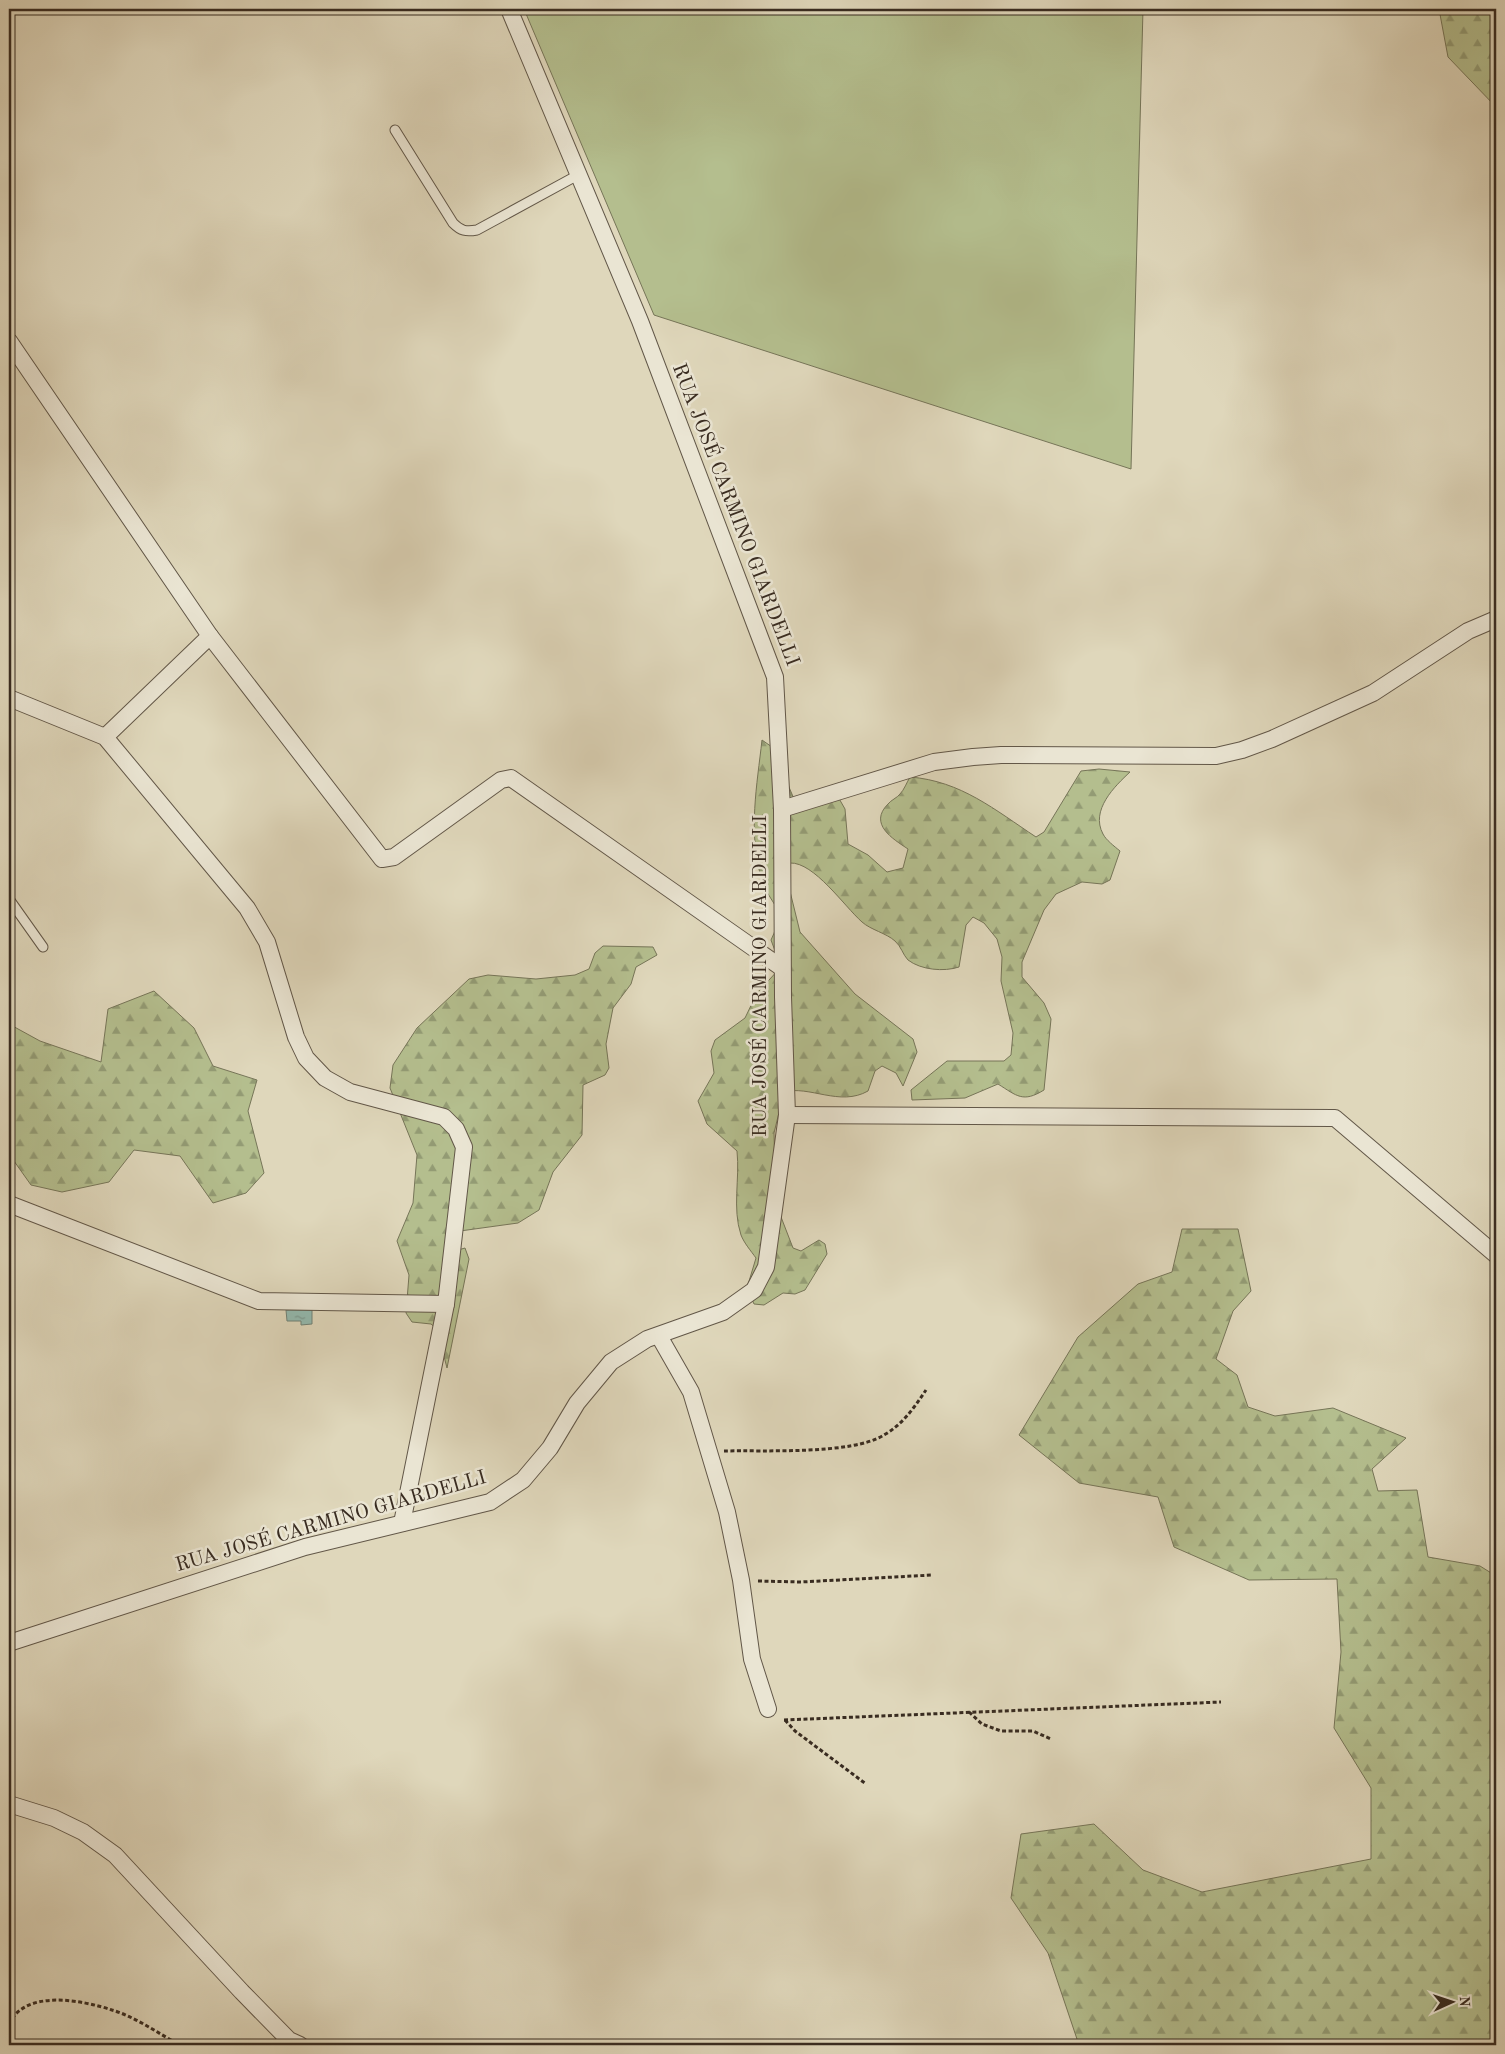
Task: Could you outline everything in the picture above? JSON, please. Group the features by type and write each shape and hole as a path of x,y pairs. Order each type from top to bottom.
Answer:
{"street":[{"name":"RUA JOSÉ CARMINO GIARDELLI","path":"9,1643 304,1547 490,1502 523,1480 550,1448 577,1403 611,1362 647,1340 723,1312 754,1290 766,1267 787,1115 782,968 782,809 777,699 773,670 640,321 509,9"},
{"path":"12,352 210,636 382,859 394,857 501,780 511,778 782,968"},
{"path":"782,809 934,762 1001,755 1216,756 1242,750 1373,693 1468,631 1496,619"},
{"path":"105,737 210,636"},
{"path":"9,698 105,737 247,908 260,927 267,942 296,1036 306,1058 325,1078 350,1092 444,1117 456,1129 464,1147 446,1304 402,1523"},
{"path":"787,1115 1335,1118 1496,1255"},
{"path":"9,1204 259,1301 446,1304"},
{"path":"658,1336 691,1392 727,1512 741,1580 752,1659 768,1709"},
{"path":"9,1804 54,1818 83,1832 115,1856 242,1992 289,2040 300,2045"}],"lane":[{"path":"395,130 453,223 459,229 468,232 477,230 578,175"},
{"path":"9,900 43,947"}],"path":[{"path":"708,1452 847,1448 883,1436 907,1417 926,1390"},
{"path":"741,1580 801,1582 932,1575"},
{"path":"784,1720 1221,1702"},
{"path":"768,1709 784,1720 795,1732 866,1784"},
{"path":"968,1712 982,1724 1001,1731 1033,1731 1051,1739"},
{"path":"9,2024 14,2014 30,2002 72,2002 114,2010 180,2045"},
{"path":"9,2039 13,2045"}],"green space":[{"path":"524,9 1143,9 1131,469 654,315"},
{"path":"1439,9 1496,9 1496,107 1448,57"},
{"path":"762,740 772,747 797,806 837,795 845,809 848,844 868,855 887,872 903,868 908,849 890,836 882,824 881,818 883,811 901,792 910,777 945,784 977,798 1036,837 1044,832 1081,771 1099,769 1130,772 1111,791 1100,816 1103,834 1120,851 1110,880 1102,884 1082,882 1056,894 1044,910 1022,962 1022,977 1044,1003 1051,1019 1044,1090 1031,1096 1015,1095 998,1084 965,1098 912,1100 911,1090 947,1061 1004,1061 1011,1055 1013,1033 1001,981 1002,957 997,939 984,923 973,917 966,925 959,967 940,970 919,966 908,960 895,941 862,922 819,877 799,865 790,863 785,871 800,932 855,994 913,1039 917,1052 903,1086 896,1073 882,1066 875,1071 868,1091 857,1095 836,1097 804,1091 784,1092 774,1133 776,1204 793,1248 801,1251 819,1240 825,1244 827,1254 805,1290 795,1294 783,1293 764,1305 754,1304 747,1288 756,1258 742,1238 738,1225 737,1151 707,1124 698,1101 714,1073 711,1051 715,1040 745,1018 757,993 781,967 771,940 776,928 778,913 761,877 755,843 756,791"},
{"path":"603,946 653,947 657,955 636,967 631,984 613,1008 606,1044 609,1068 605,1075 583,1085 582,1135 553,1172 539,1210 518,1223 460,1231 451,1252 465,1248 469,1259 447,1368 437,1329 431,1324 412,1322 406,1313 409,1275 397,1241 413,1203 417,1155 390,1088 393,1065 417,1028 469,979 488,975 536,979 575,975 589,969 595,953"},
{"path":"154,991 194,1028 213,1066 257,1080 248,1111 264,1173 246,1193 213,1203 180,1156 134,1150 109,1182 62,1192 31,1185 9,1154 9,1024 40,1041 101,1062 108,1009"},
{"path":"1182,1229 1238,1229 1251,1291 1233,1311 1216,1359 1237,1375 1248,1407 1275,1416 1333,1408 1406,1438 1372,1469 1378,1491 1417,1490 1428,1557 1480,1566 1496,1576 1496,2045 1079,2045 1048,1953 1011,1898 1021,1834 1094,1824 1143,1870 1202,1892 1371,1859 1371,1788 1334,1728 1341,1652 1337,1579 1249,1580 1174,1547 1158,1497 1079,1483 1019,1435 1078,1337 1138,1284 1172,1272"}],"water":[{"path":"286,1310 312,1310 312,1324 301,1325 301,1321 287,1321"}]}
